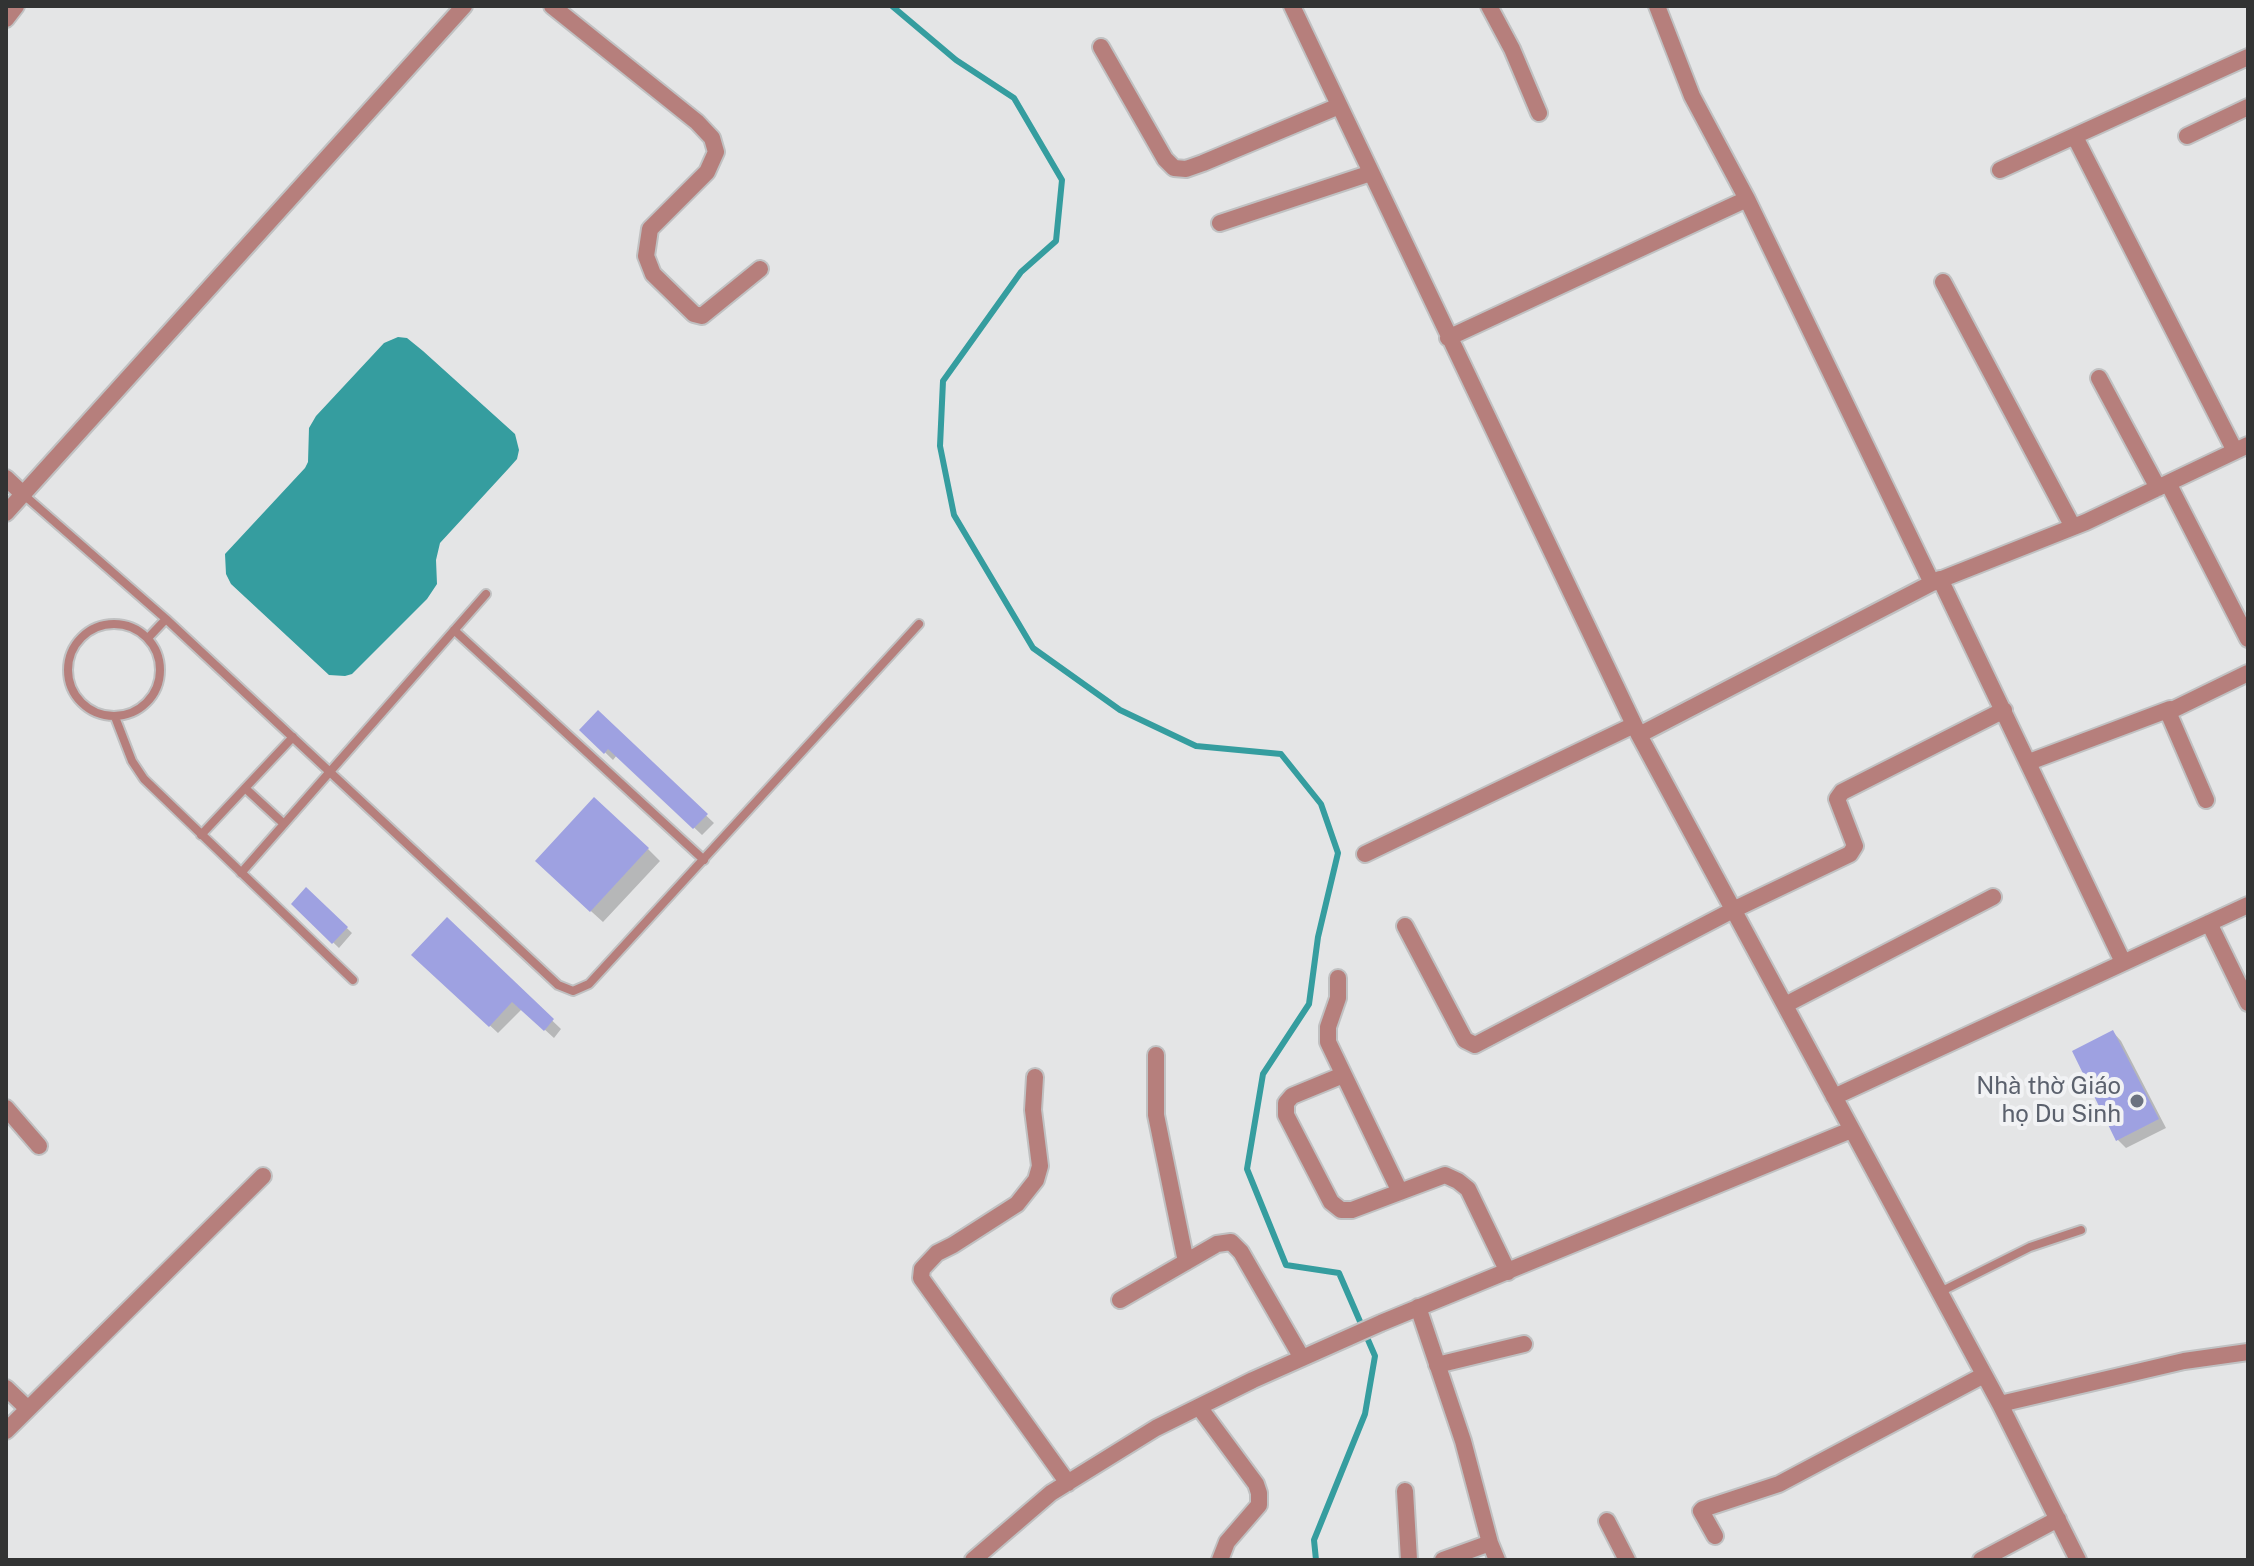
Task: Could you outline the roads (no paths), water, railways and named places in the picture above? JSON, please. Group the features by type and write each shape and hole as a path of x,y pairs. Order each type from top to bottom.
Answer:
{"street":[{"path":"6,19 16,6"},
{"path":"6,513 464,6"},
{"path":"552,6 697,122 712,138 716,152 707,172 650,229 646,256 653,274 694,314 702,316 760,269"},
{"path":"1292,6 1636,730 2000,1404 2078,1560"},
{"path":"1489,6 1539,113"},
{"path":"1657,6 1692,96 2004,710 2123,962"},
{"path":"1101,47 1165,159 1174,168 1186,169 1203,163 1339,106"},
{"path":"2000,170 2248,57"},
{"path":"2187,136 2248,107"},
{"path":"1365,854 1636,730 1936,581 2073,527 2242,448 2075,137"},
{"path":"1220,223 1371,173"},
{"path":"1448,338 1747,199"},
{"path":"1943,282 2073,527"},
{"path":"2099,378 2248,639"},
{"path":"6,478 24,495"},
{"path":"2029,762 2170,709 2248,673"},
{"path":"2170,709 2168,716 2206,800"},
{"path":"1405,926 1465,1040 1475,1045 1733,910 1841,859 1854,849 1837,799 1849,787 2004,710"},
{"path":"1785,1005 1993,897"},
{"path":"1834,1097 2248,905"},
{"path":"2209,923 2248,1003"},
{"path":"1338,978 1338,998 1328,1027 1328,1042 1400,1192"},
{"path":"1156,1055 1156,1115 1186,1262"},
{"path":"1343,1075 1292,1096 1286,1103 1286,1115 1331,1202 1341,1210 1352,1210 1445,1175 1468,1189 1508,1272"},
{"path":"1035,1077 1033,1110 1040,1166 1036,1180 1017,1204 937,1253 922,1269 921,1278 1068,1483"},
{"path":"6,1108 39,1146"},
{"path":"973,1560 1051,1493 1156,1428 1418,1307 1851,1130"},
{"path":"6,1431 263,1176"},
{"path":"1120,1300 1217,1244 1231,1242 1241,1252 1302,1358"},
{"path":"1418,1307 1463,1441 1497,1560"},
{"path":"1437,1365 1524,1344"},
{"path":"2000,1404 2184,1361 2248,1352"},
{"path":"1715,1536 1701,1511 1703,1509 1779,1484 1984,1375"},
{"path":"6,1388 28,1409"},
{"path":"1199,1407 1256,1484 1259,1493 1259,1505 1227,1542 1220,1560"},
{"path":"1405,1491 1409,1560"},
{"path":"1981,1560 2058,1519"},
{"path":"1607,1521 1627,1560"},
{"path":"1443,1560 1490,1543"}],"lane":[{"path":"24,495 166,619 558,985 573,991 589,984 919,624"},
{"path":"241,873 486,594"},
{"path":"148,638 166,619"},
{"path":"106,624 121,624 136,629 148,638 157,650 161,666 160,681 154,696 144,707 130,715 100,715 75,696 69,682 68,667 71,652 79,639 106,624"},
{"path":"454,630 704,860"},
{"path":"115,717 137,770 353,980"},
{"path":"201,835 293,737"},
{"path":"245,788 284,824"},
{"path":"1939,1292 2030,1247 2081,1230"}],"water":[{"path":"398,337 407,338 423,351 515,434 519,450 517,459 440,543 436,560 437,584 427,599 352,674 329,675 231,584 226,574 225,554 305,468 309,428 316,416 384,343"}],"waterway":[{"path":"892,6 956,60 1014,98 1062,180 1056,241 1021,272 943,381 940,446 954,515 1033,648 1120,710 1196,746 1281,754 1321,804 1338,853 1318,937 1309,1004 1263,1074 1247,1169 1286,1265 1339,1273 1375,1356 1365,1414 1314,1540 1316,1560"}],"place":[{"name":"Nhà thờ Giáo họ Du Sinh","path":"2137,1101"}]}
